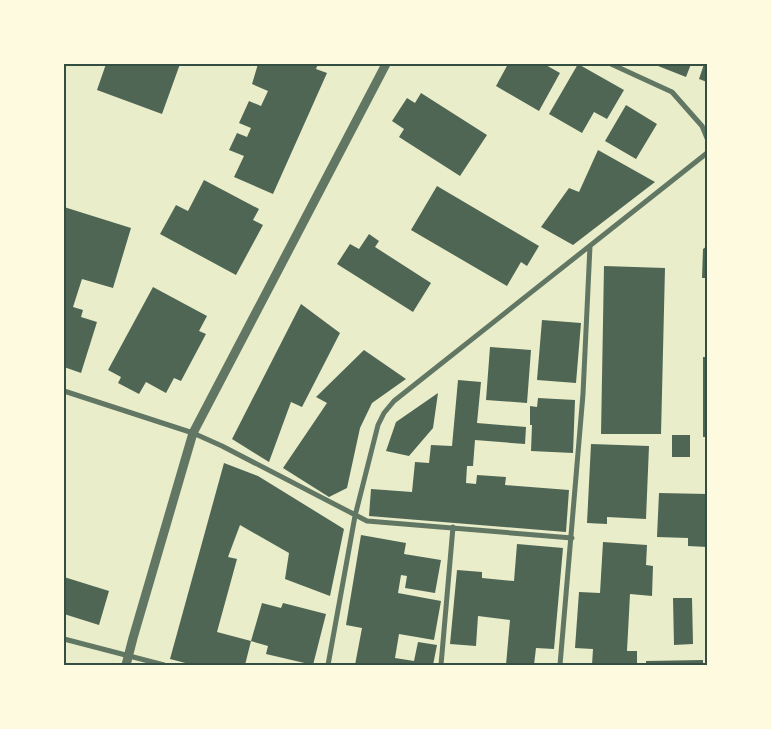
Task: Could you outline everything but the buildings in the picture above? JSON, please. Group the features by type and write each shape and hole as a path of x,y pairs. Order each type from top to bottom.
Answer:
{"street":[{"path":"126,665 193,433 386,64"},
{"path":"611,64 672,92 702,126 707,138"},
{"path":"328,665 355,516 378,425 384,413 394,401 707,153"},
{"path":"560,665 583,394 590,246"},
{"path":"64,391 193,433 367,521 572,538"},
{"path":"441,665 453,527"},
{"path":"64,639 164,665"}]}
